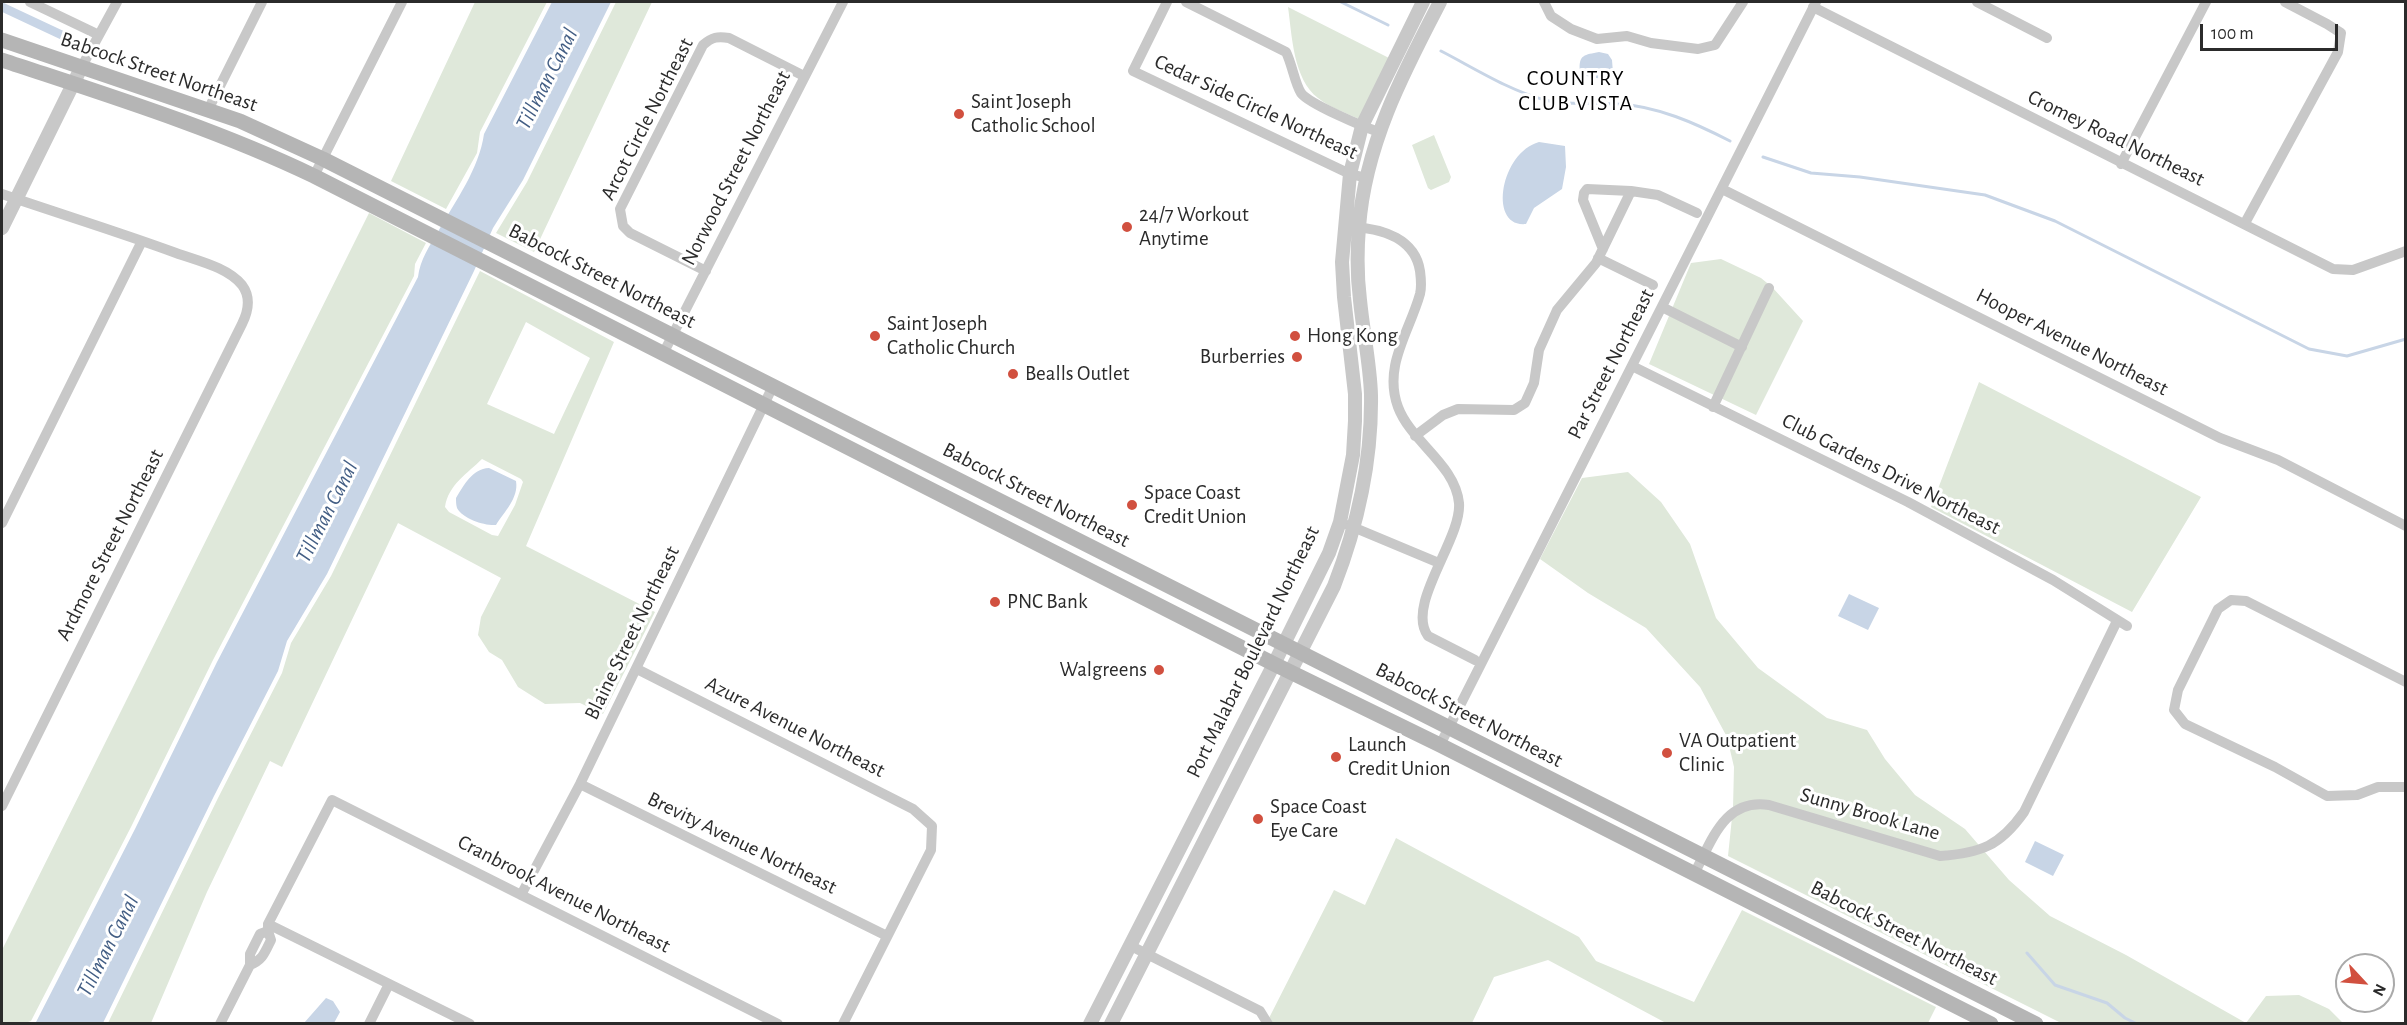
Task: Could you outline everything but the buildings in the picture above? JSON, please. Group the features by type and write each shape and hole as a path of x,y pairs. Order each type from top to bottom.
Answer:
{"main road":[{"name":"Babcock Street Northeast","path":"2,40 240,121 323,159 2036,1023"},
{"name":"Babcock Street Northeast","path":"2,60 218,133 314,176 765,403 1274,664 1440,745 1991,1023"},
{"path":"543,291 552,274"},
{"path":"1891,973 1900,954"}],"street":[{"path":"30,2 99,35"},
{"path":"2,228 81,68 117,2"},
{"path":"208,110 262,2"},
{"path":"314,176 402,2"},
{"name":"Norwood Street Northeast","path":"664,352 843,2"},
{"name":"Cedar Side Circle Northeast","path":"1167,2 1133,71 1350,174 1367,178"},
{"name":"Cedar Side Circle Northeast","path":"1186,2 1286,52 1301,93 1362,126 1379,132"},
{"name":"Port Malabar Boulevard Northeast","path":"1090,1023 1284,645 1325,561 1340,522 1353,455 1355,394 1344,297 1344,226 1350,174 1362,126 1423,2"},
{"name":"Port Malabar Boulevard Northeast","path":"1111,1023 1334,586 1355,527 1368,457 1371,395 1359,299 1358,263 1359,228 1367,178 1390,100 1440,2"},
{"path":"1544,2 1551,16 1571,29 1597,39 1627,36 1652,43 1698,49 1715,45 1743,2"},
{"path":"1977,2 2047,38"},
{"path":"2121,164 2206,2"},
{"path":"2245,223 2338,52 2341,33 2285,2"},
{"name":"Cromey Road Northeast","path":"1815,4 2121,164 2245,223 2332,269 2353,270 2406,251"},
{"name":"Par Street Northeast","path":"1440,745 1815,4"},
{"name":"Arcot Circle Northeast","path":"706,271 630,233 623,226 620,209 704,45 711,38 719,36 729,38 804,76"},
{"path":"1653,285 1601,253 1583,200 1584,193 1587,189 1596,188 1658,195 1697,213"},
{"name":"Hooper Avenue Northeast","path":"1722,189 2220,438 2278,460 2406,526"},
{"path":"1415,436 1443,415 1458,409 1514,410 1522,407 1530,395 1539,350 1557,310 1601,253 1631,191"},
{"path":"2,194 142,241 2,523"},
{"path":"1344,226 1392,235 1406,244 1419,265 1422,282 1420,293 1398,351 1393,376 1398,406 1415,436 1452,481 1459,503 1459,514 1422,614 1423,629 1428,636 1474,660"},
{"name":"Ardmore Street Northeast","path":"2,806 248,312 248,299 243,287 233,276 142,241"},
{"path":"1713,407 1769,288"},
{"path":"1662,307 1742,347"},
{"name":"Club Gardens Drive Northeast","path":"1632,366 1918,508 2053,580 2122,623"},
{"name":"Blaine Street Northeast","path":"521,895 580,784 637,669 773,386"},
{"path":"1340,522 1439,563"},
{"path":"2406,682 2246,601 2231,600 2218,609 2178,690 2174,710 2185,724 2275,767 2327,796 2357,795 2378,787 2406,787"},
{"name":"Sunny Brook Lane","path":"1694,874 1724,821 1732,812 1740,807 1759,803 1940,856 1966,854 1994,844 2011,831 2024,812 2122,623"},
{"name":"Azure Avenue Northeast","path":"637,669 913,809 932,826 931,850 887,936"},
{"name":"Brevity Avenue Northeast","path":"580,784 887,936"},
{"name":"Cranbrook Avenue Northeast","path":"268,928 332,800 778,1023"},
{"path":"220,1023 249,965 261,961 271,940 268,928"},
{"path":"268,928 470,1023"},
{"path":"843,1023 887,936"},
{"path":"1130,945 1260,1011 1268,1023"},
{"path":"369,1023 389,984"}],"shaded area":[{"path":"475,2 547,2 480,132 477,153 446,209 391,181"},
{"path":"616,2 652,2 534,252 496,233 527,182"},
{"path":"1288,7 1389,58 1359,119 1318,98 1303,80 1295,56"},
{"path":"1434,135 1451,177 1449,182 1431,190 1428,188 1412,145"},
{"path":"369,213 426,243 415,264 414,276 213,660 131,827 31,1021 2,1023 2,950"},
{"path":"1721,259 1761,278 1803,321 1756,415 1649,364 1691,263"},
{"path":"480,271 614,342 526,546 655,612 603,714 580,703 545,704 518,687 502,660 489,652 478,635 481,617 501,578 398,523 282,767 270,761 207,892 151,1023 108,1023 282,673 291,643 331,576","holes":["526,322 590,358 554,434 487,404","482,459 523,482 515,505 498,536 449,512 445,507 454,486"]},
{"path":"1979,382 2201,497 2132,612 1931,507"},
{"path":"1628,472 1661,502 1690,544 1716,618 1758,668 1827,718 1867,730 1885,759 1915,795 1965,829 2009,880 2050,916 2126,955 2246,1023 2061,1023 1728,856 1734,767 1727,737 1700,687 1646,628 1588,593 1540,559 1582,478"},
{"path":"1396,838 1579,937 1596,961 1694,1002 1742,910 1936,1007 1928,1023 1666,1023 1548,960 1494,977 1472,1023 1266,1024 1334,890 1365,905"},
{"path":"2299,995 2329,1009 2343,1023 2246,1023 2266,996"}],"water":[{"name":"Tillman Canal","path":"552,2 611,2 523,180 493,228 327,574 287,641 278,671 103,1023 35,1024 217,662 418,277 426,253 466,184 477,160 484,134"},
{"path":"1599,52 1608,54 1612,60 1613,73 1596,78 1580,72 1580,62 1583,56"},
{"path":"1539,142 1565,146 1566,167 1562,189 1534,208 1526,224 1514,222 1507,214 1503,203 1508,174 1515,160 1526,149"},
{"path":"489,468 516,481 513,499 496,525 480,523 469,518 460,512 456,504 456,498 469,478 478,471"},
{"path":"1849,594 1879,608 1868,630 1838,616"},
{"path":"2035,841 2064,855 2053,876 2025,862"},
{"path":"326,998 333,1001 340,1012 334,1023 304,1023"}],"waterway":[{"path":"1341,2 1388,25"},
{"path":"2,7 66,37"},
{"path":"1441,51 1531,96 1563,103 1618,104 1647,108 1689,122 1730,141"},
{"path":"1763,157 1811,173 1860,177 1985,195 2055,221 2309,349 2347,356 2406,339"},
{"path":"2027,953 2055,985 2107,1003 2125,1018 2137,1024"}],"place":[{"name":"Saint Joseph Catholic School","path":"959,114"},
{"name":"24/7 Workout Anytime","path":"1127,227"},
{"name":"Saint Joseph Catholic Church","path":"875,336"},
{"name":"Hong Kong","path":"1295,336"},
{"name":"Burberries","path":"1297,357"},
{"name":"Bealls Outlet","path":"1013,374"},
{"name":"Space Coast Credit Union","path":"1132,505"},
{"name":"PNC Bank","path":"995,602"},
{"name":"Walgreens","path":"1159,670"},
{"name":"VA Outpatient Clinic","path":"1667,753"},
{"name":"Launch Credit Union","path":"1336,757"},
{"name":"Space Coast Eye Care","path":"1258,819"}],"district":[{"name":"COUNTRY CLUB VISTA","path":"1576,90"}]}
